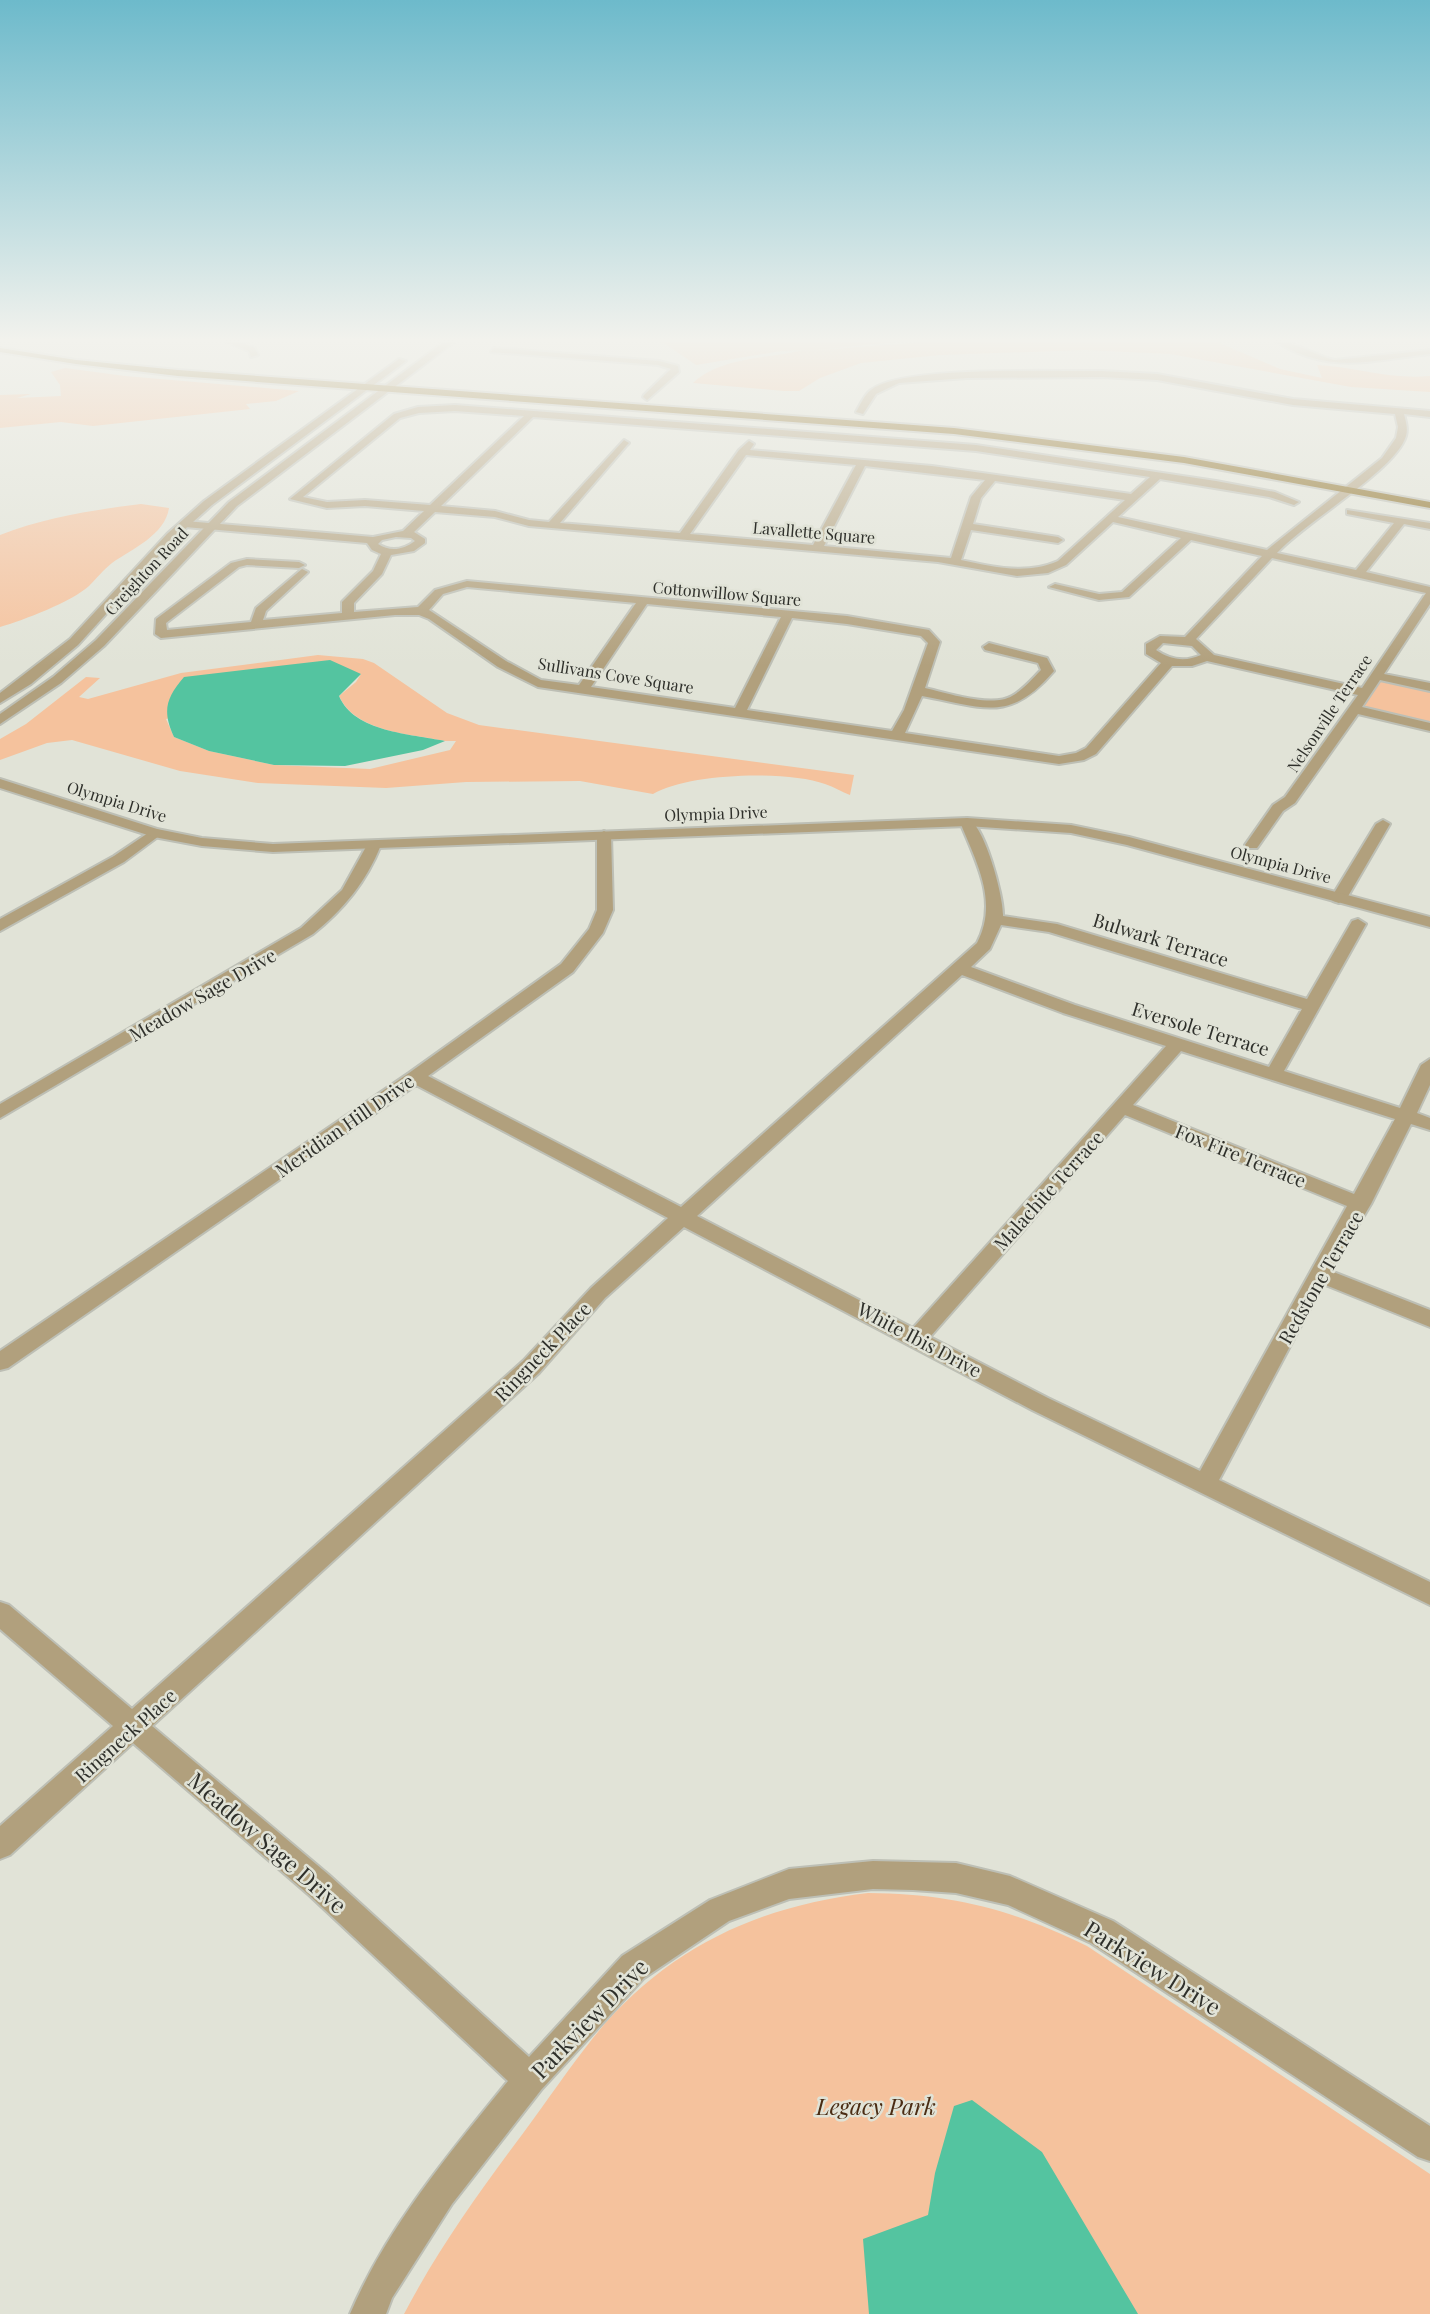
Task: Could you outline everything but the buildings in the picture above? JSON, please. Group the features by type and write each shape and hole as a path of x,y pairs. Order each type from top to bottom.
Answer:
{"main road":[{"path":"1113,450 1430,505"},
{"path":"1350,476 1377,481"}],"street":[{"name":"Creighton Road","path":"0,699 27,681 74,642 185,524 277,450"},
{"name":"Creighton Road","path":"0,720 26,704 78,663 209,526 305,450"},
{"name":"Lavallette Square","path":"355,450 295,499 300,502 342,506 365,503 495,514 529,523 955,561 1020,573 1051,570 1112,519 1158,475"},
{"path":"406,534 493,450"},
{"path":"552,525 618,450"},
{"path":"682,537 744,450"},
{"path":"989,450 1271,494 1294,502"},
{"path":"1188,641 1270,553 1350,489 1393,450"},
{"path":"742,453 862,462 993,477 1135,498"},
{"path":"817,548 862,462"},
{"path":"955,561 976,497 993,477"},
{"path":"1351,512 1430,526"},
{"path":"1112,519 1270,553 1430,592"},
{"path":"1359,574 1401,521"},
{"path":"185,524 373,540 387,535 406,534 419,538 419,545 406,550 387,552 373,548 373,540"},
{"path":"967,527 1058,540"},
{"path":"1055,587 1099,597 1125,595 1190,535"},
{"path":"348,616 348,602 378,572 387,552"},
{"path":"256,625 260,610 301,569 247,562 235,565 159,625 161,634 421,611"},
{"name":"Cottonwillow Square","path":"421,611 439,592 467,584 874,623 925,634 934,642 917,691 896,737"},
{"name":"Nelsonville Terrace","path":"1252,845 1278,808 1290,800 1331,745 1430,592"},
{"path":"582,690 644,600"},
{"name":"Sullivans Cove Square","path":"421,611 433,615 523,677 538,683 1059,760 1079,757 1091,751 1170,662"},
{"path":"739,713 788,614"},
{"path":"1206,657 1208,654 1203,646 1188,641 1160,640 1150,647 1154,655 1170,662 1196,662 1206,657 1366,693"},
{"path":"917,691 981,703 1006,704 1014,701 1048,671 1043,661 989,647"},
{"path":"1378,676 1430,687"},
{"path":"1353,709 1430,727"},
{"name":"Olympia Drive","path":"0,783 154,834 202,842 273,848 967,822 1016,824 1094,834 1430,922"},
{"path":"967,822 996,898 996,920"},
{"path":"1339,898 1383,824"},
{"path":"0,926 96,873 154,834"},
{"name":"Meridian Hill Drive","path":"0,1362 415,1077 567,968 597,930 605,910 604,835"},
{"name":"Meadow Sage Drive","path":"0,1112 307,931 332,912 355,887 374,845"},
{"name":"Ringneck Place","path":"0,1845 531,1367 598,1293 681,1216 961,970 994,932 996,920"},
{"name":"Bulwark Terrace","path":"996,920 1051,927 1311,1006"},
{"path":"1274,1073 1357,924"},
{"name":"Eversole Terrace","path":"961,970 1058,1006 1430,1124"},
{"name":"Malachite Terrace","path":"917,1337 1178,1043"},
{"name":"Redstone Terrace","path":"1203,1485 1408,1117 1430,1065"},
{"name":"White Ibis Drive","path":"415,1077 917,1337 1040,1404 1430,1594"},
{"name":"Fox Fire Terrace","path":"1122,1107 1360,1204"},
{"path":"1319,1274 1430,1319"},
{"name":"Meadow Sage Drive","path":"0,1614 319,1885 530,2078"},
{"name":"Parkview Drive","path":"368,2314 380,2286 440,2193 530,2078 632,1967 720,1910 789,1884 873,1875 945,1878 1010,1891 1102,1932 1430,2145"}],"green space":[{"path":"141,504 169,508 166,518 154,534 112,563 81,592 47,610 0,627 0,535 52,519"},
{"path":"318,655 363,659 374,663 447,713 479,725 854,775 850,795 808,780 763,775 689,782 653,794 580,781 466,782 386,788 258,783 180,771 72,740 47,743 0,760 0,739 26,724 86,677 100,678 79,697 88,699 181,673","holes":["361,674 356,682 339,696 357,717 400,733 456,741 450,750 370,769 274,765 209,751 174,737 166,719"]},
{"path":"1379,680 1430,691 1430,724 1360,708"},
{"name":"Legacy Park","path":"868,1893 927,1896 981,1906 1033,1922 1087,1946 1430,2174 1430,2314 404,2314 431,2266 491,2176 575,2061 621,2007 682,1956 716,1937 751,1921 788,1909 827,1899"}],"shaded area":[{"path":"330,660 361,674 339,696 346,708 357,717 385,729 445,741 423,750 345,766 274,765 209,751 174,737 168,720 168,705 173,692 184,677"},
{"path":"972,2100 1042,2152 1138,2314 869,2314 863,2239 928,2215 935,2173 954,2106"}]}
